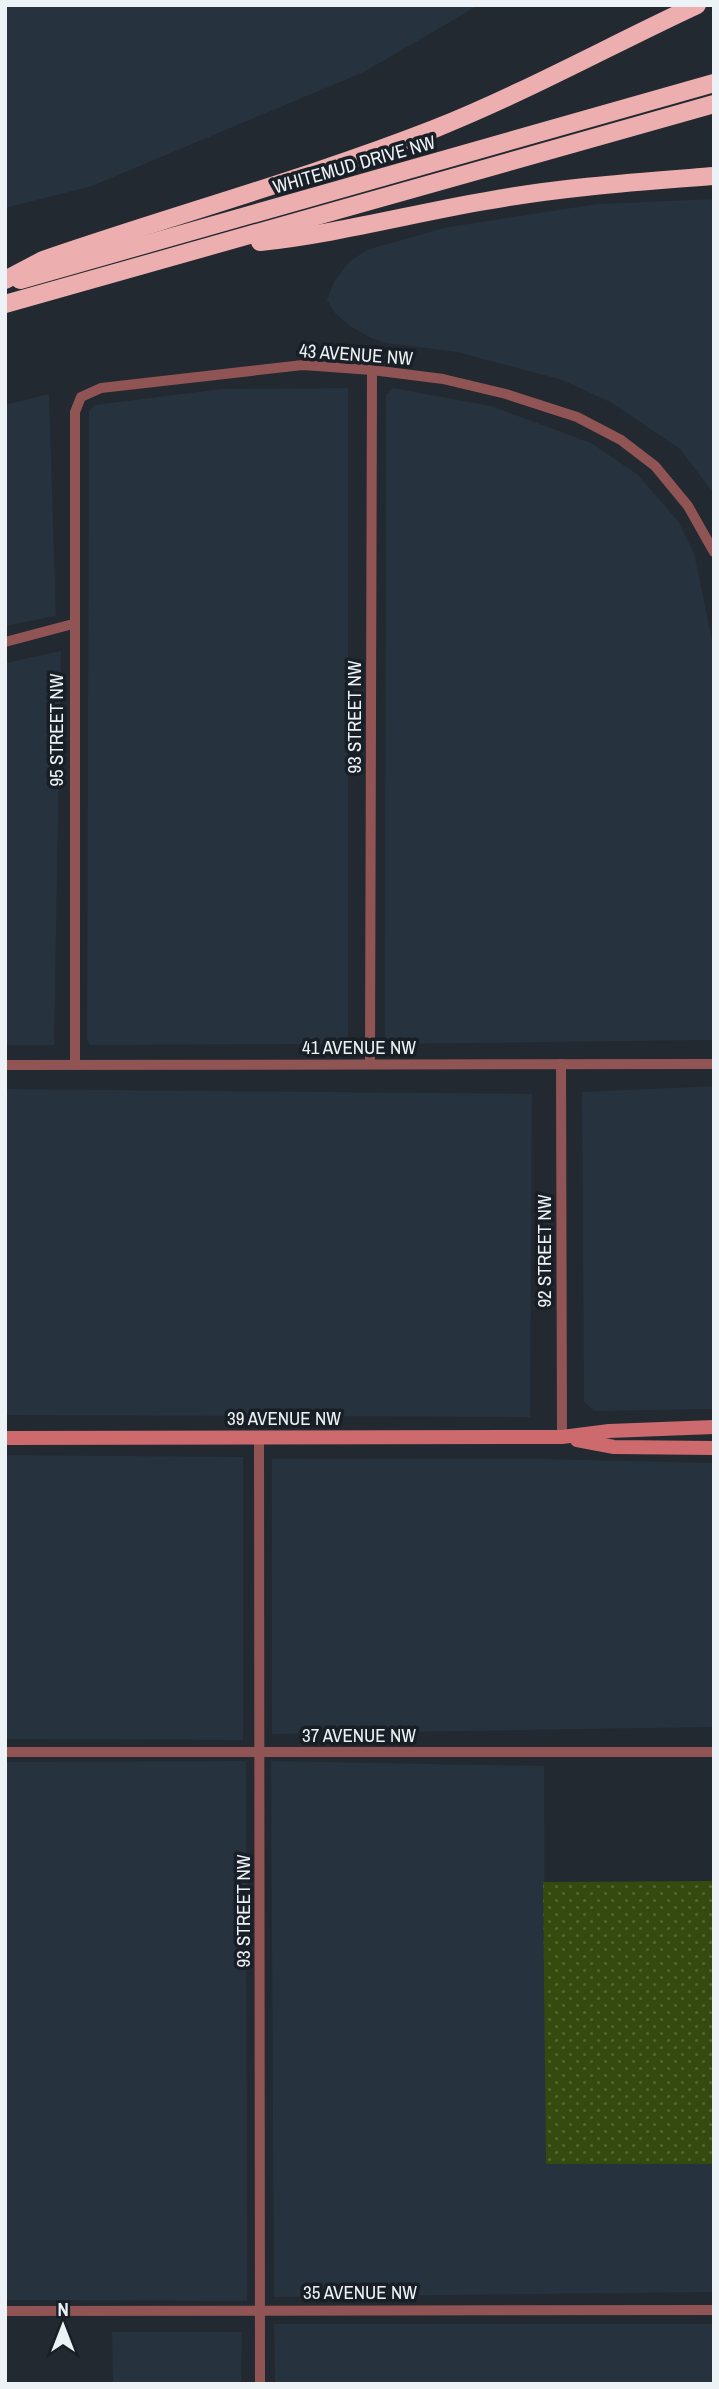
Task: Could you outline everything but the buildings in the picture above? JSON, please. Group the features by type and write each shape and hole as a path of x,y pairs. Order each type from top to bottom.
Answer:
{"highway":[{"path":"637,34 690,5"},
{"path":"5,282 43,260 294,180 435,129 524,90 697,5"},
{"name":"WHITEMUD DRIVE NW","path":"5,282 714,83"},
{"path":"5,304 714,104"},
{"path":"215,246 306,237 439,209 540,193 714,176"}],"street":[{"name":"43 AVENUE NW","path":"81,397 101,388 303,365 443,379 506,394 577,417 621,440 655,466 688,506 714,552"},
{"name":"93 STREET NW","path":"370,1064 372,370"},
{"name":"95 STREET NW","path":"75,1065 73,624 75,412 81,397"},
{"path":"5,642 73,624"},
{"name":"92 STREET NW","path":"561,1064 562,1437"},
{"name":"41 AVENUE NW","path":"5,1065 714,1064"},
{"name":"39 AVENUE NW","path":"5,1438 562,1437 609,1431 714,1427"},
{"name":"93 STREET NW","path":"259,1437 260,2384"},
{"name":"39 AVENUE NW","path":"562,1437 614,1447 714,1448"},
{"name":"37 AVENUE NW","path":"5,1752 714,1752"},
{"name":"35 AVENUE NW","path":"5,2311 714,2310"}],"shaded area":[{"path":"5,5 479,5 364,72 92,186 5,208"},
{"path":"714,199 714,494 680,449 612,403 562,380 457,352 386,343 371,338 350,326 334,312 327,300 334,282 350,261 369,249 448,227 597,204"},
{"path":"348,388 348,1044 90,1045 87,1040 89,411 95,405 221,389"},
{"path":"393,388 491,406 591,443 637,474 678,521 694,553 714,649 714,1040 385,1044 386,394"},
{"path":"49,394 56,616 5,626 5,405"},
{"path":"61,651 54,1045 5,1045 5,663"},
{"path":"714,1086 714,1409 594,1411 584,1401 582,1092"},
{"path":"5,1089 532,1094 530,1417 5,1415"},
{"path":"5,1455 243,1457 243,1740 5,1739"},
{"path":"272,1459 543,1459 714,1463 714,1727 272,1734"},
{"path":"246,1761 247,2301 5,2300 5,1762"},
{"path":"271,1761 544,1766 546,2164 714,2164 714,2292 274,2297"},
{"path":"274,2324 714,2324 714,2384 275,2384"},
{"path":"112,2332 242,2332 241,2384 113,2384"}],"green space":[{"path":"714,1881 714,2164 546,2164 543,1882"}]}
